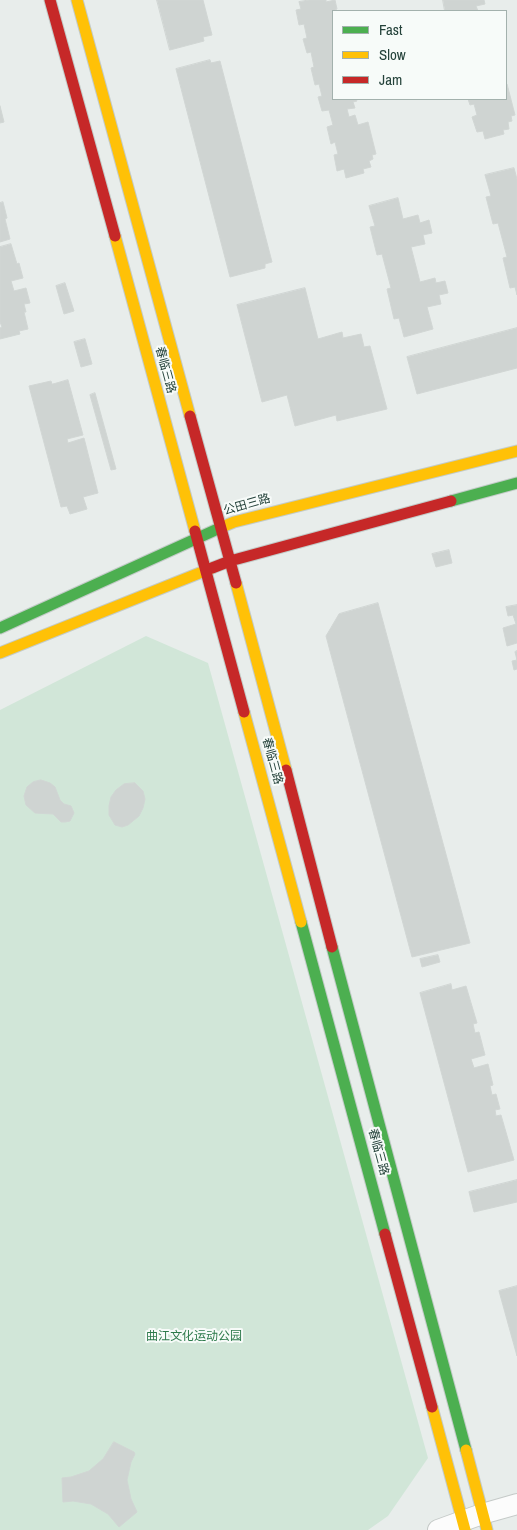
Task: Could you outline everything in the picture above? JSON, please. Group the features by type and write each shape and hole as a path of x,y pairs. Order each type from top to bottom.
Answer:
{"street":[{"name":"春临三路","path":"50,0 464,1526"},
{"name":"春临三路","path":"77,0 221,527 484,1522"},
{"name":"公田三路","path":"0,628 234,522 517,451"},
{"path":"0,653 230,561 517,483"},
{"path":"438,1530 484,1522 517,1504"}],"green space":[{"name":"曲江文化运动公园","path":"146,636 208,663 428,1458 388,1516 368,1530 0,1530 0,710"}],"building":[{"path":"157,0 203,0 212,35 203,37 204,41 170,50"},
{"path":"335,0 337,9 332,10 332,100 356,100 353,102 355,108 347,109 349,117 355,115 358,125 368,122 376,154 372,155 373,159 369,161 371,167 363,169 364,173 346,178 344,169 337,171 334,155 338,154 335,142 331,144 327,127 333,125 329,110 322,111 318,97 322,96 319,84 315,85 311,68 314,67 311,52 307,53 303,39 307,38 304,24 299,25 296,10 301,9 299,2"},
{"path":"443,0 484,0 485,4 476,6 478,10 445,10"},
{"path":"210,60 211,63 220,61 272,262 265,264 265,268 230,277 176,69"},
{"path":"507,84 515,115 511,116 512,121 508,122 509,129 503,130 504,134 485,139 483,131 477,132 472,117 477,115 474,104 470,105 468,100 507,100"},
{"path":"0,106 4,122 0,123"},
{"path":"514,168 517,179 517,295 515,287 510,288 503,258 507,257 498,223 493,224 486,197 491,196 485,175"},
{"path":"398,198 403,219 418,215 420,223 429,220 432,233 423,235 425,244 411,247 420,282 435,278 436,283 445,281 448,293 439,295 441,304 427,307 433,329 404,337 399,318 394,319 387,289 391,288 382,254 377,255 370,227 375,226 369,206"},
{"path":"3,202 10,239 0,242 0,203"},
{"path":"11,244 23,278 11,281 14,291 26,288 30,303 24,304 28,329 19,331 20,334 0,339 0,328 2,327 0,322 0,247"},
{"path":"65,283 74,311 64,314 56,286"},
{"path":"305,288 318,339 342,332 343,338 361,334 364,347 370,346 387,409 337,421 336,415 295,426 287,395 262,402 237,305"},
{"path":"517,328 517,368 417,394 407,357"},
{"path":"85,339 92,364 81,367 74,342"},
{"path":"68,380 83,435 67,439 68,443 84,438 98,493 83,497 87,509 70,514 67,506 61,507 29,386 51,381 52,384"},
{"path":"95,393 116,469 111,470 90,395"},
{"path":"449,550 452,563 436,567 432,554"},
{"path":"378,603 470,943 412,957 326,636 339,614"},
{"path":"517,605 517,643 507,646 503,628 516,624 513,615 508,616 506,607"},
{"path":"517,660 517,669 514,670 512,661"},
{"path":"41,780 55,787 60,800 64,804 71,806 74,813 70,821 61,822 53,814 35,813 26,805 24,796 27,787 33,782"},
{"path":"135,783 143,791 145,799 143,808 139,816 128,825 122,827 115,825 109,815 111,797 124,784"},
{"path":"438,955 440,962 422,967 420,959"},
{"path":"451,984 452,990 466,986 477,1023 473,1024 475,1033 479,1032 485,1055 471,1059 474,1068 488,1064 493,1085 490,1086 492,1095 496,1094 500,1109 495,1110 496,1116 501,1115 514,1160 468,1172 420,993"},
{"path":"517,1180 517,1202 474,1212 469,1192"},
{"path":"517,1286 517,1356 499,1291"},
{"path":"114,1442 135,1454 127,1480 131,1499 137,1512 119,1527 108,1514 91,1504 73,1501 63,1502 62,1478 89,1471 103,1459"}],"traffic: fast":[{"path":"451,501 517,483"},
{"path":"0,628 222,527"},
{"path":"301,922 385,1234"},
{"path":"332,947 466,1450"}],"traffic: slow":[{"path":"77,0 190,416"},
{"path":"115,236 195,531"},
{"path":"222,527 234,522 517,451"},
{"path":"0,653 212,568"},
{"path":"236,583 286,770"},
{"path":"244,712 301,922"},
{"path":"432,1407 465,1530"},
{"path":"466,1450 487,1530"}],"traffic: jam":[{"path":"50,0 115,236"},
{"path":"190,416 236,583"},
{"path":"212,568 230,561 451,501"},
{"path":"195,531 244,712"},
{"path":"286,770 332,947"},
{"path":"385,1234 432,1407"}]}
